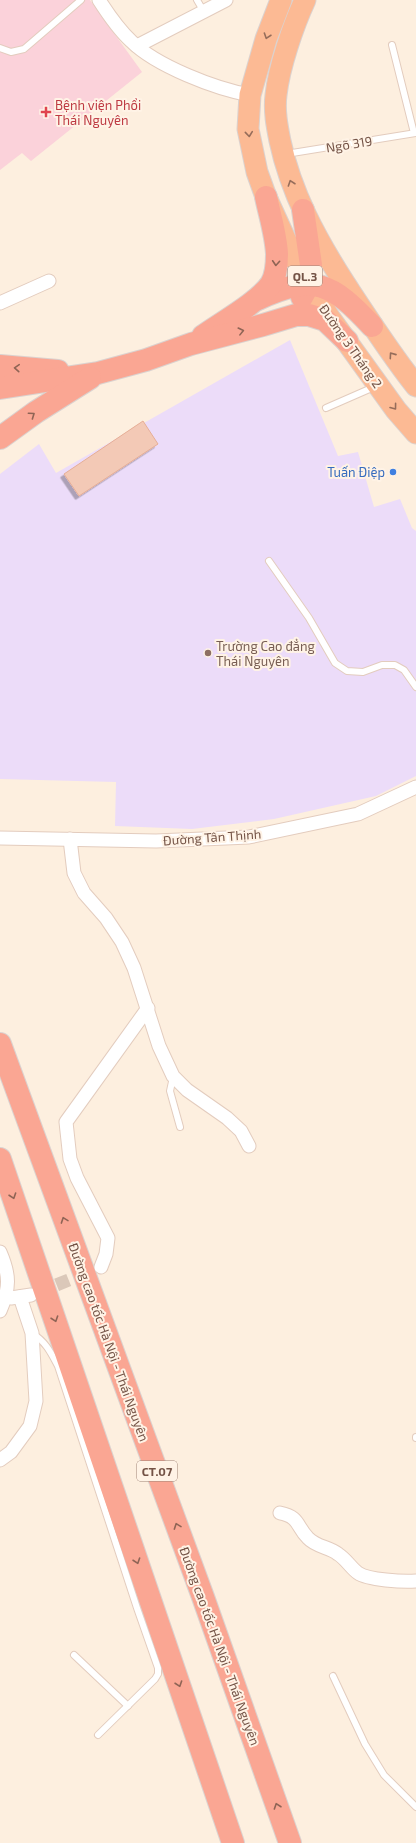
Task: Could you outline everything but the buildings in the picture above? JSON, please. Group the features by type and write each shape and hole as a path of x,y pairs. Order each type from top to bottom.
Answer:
{"highway":[{"name":"QL.3","path":"250,95 266,39 281,0"},
{"name":"QL.3","path":"305,0 292,31 276,95 275,114 283,155 294,190 332,265 372,326 416,386"},
{"path":"250,95 276,95"},
{"name":"Đường 3 Tháng 2","path":"250,95 248,129 257,172 266,197 292,254 329,317 396,410 416,433"},
{"path":"191,344 250,303 271,283 276,269 277,254 275,235 266,197"},
{"path":"263,325 289,311 297,304 309,284 311,265 303,210"},
{"path":"250,303 273,292 309,284 322,286 336,292 351,303 372,326"},
{"path":"0,388 98,374 146,360 191,344 296,315 309,315 325,320 346,341"},
{"path":"0,366 98,374"},
{"path":"0,438 36,412 98,374"},
{"path":"0,1030 20,1100"},
{"name":"Đường cao tốc Hà Nội - Thái Nguyên","path":"0,1044 203,1597 290,1843"},
{"path":"0,1159 233,1843"}],"street":[{"path":"99,0 122,31 137,46 162,62 205,82 233,92 250,95"},
{"path":"137,46 226,0"},
{"path":"0,303 49,281"},
{"name":"Đường Tân Thịnh","path":"0,838 156,841 249,837 358,814 416,787"},
{"path":"70,839 74,873 84,893 106,918 122,942 134,968 159,1046 173,1076 187,1090 227,1118 241,1131 249,1146"},
{"path":"100,1268 106,1254 108,1238 77,1178 70,1160 66,1122 148,1008"},
{"path":"0,1252 6,1265 9,1283 6,1299 0,1311"},
{"path":"0,1460 11,1452 30,1426 36,1401 32,1333 26,1296 6,1299"},
{"path":"280,1513 291,1515 298,1522 308,1539 322,1547 338,1553 359,1574 380,1580 416,1582"}],"lane":[{"path":"0,48 11,52 24,49 81,0"},
{"path":"197,0 204,12"},
{"path":"392,45 415,133"},
{"name":"Ngõ 319","path":"283,155 415,133"},
{"path":"326,408 378,385"},
{"path":"270,561 309,618 335,662 347,671 363,672 382,666 395,665 404,670 416,687"},
{"path":"173,1076 170,1091 180,1127"},
{"path":"32,1333 42,1340 50,1350 58,1366 158,1668 158,1674 155,1680 98,1735"},
{"path":"74,1655 128,1706"},
{"path":"333,1676 366,1744 384,1775 416,1807"}],"shaded area":[{"name":"Bệnh viện Phổi Thái Nguyên","path":"0,0 90,0 142,72 31,161 22,153 0,170"},
{"name":"Trường Cao đẳng Thái Nguyên","path":"290,340 338,456 358,452 374,507 400,499 412,528 416,531 416,776 376,796 274,819 192,829 115,826 116,782 0,779 0,474 39,444 56,473"}],"tunnel":[{"path":"39,1292 91,1271"}],"place":[{"name":"Bệnh viện Phổi Thái Nguyên","path":"46,112"},
{"name":"Tuấn Điệp","path":"393,472"},
{"name":"Trường Cao đẳng Thái Nguyên","path":"208,653"}]}
